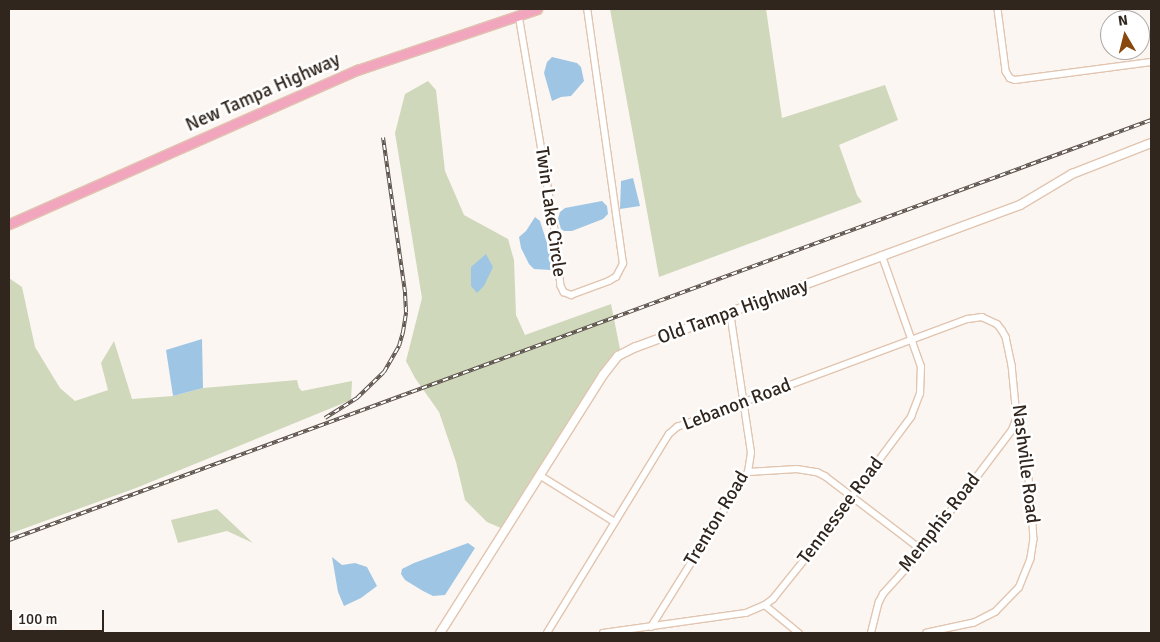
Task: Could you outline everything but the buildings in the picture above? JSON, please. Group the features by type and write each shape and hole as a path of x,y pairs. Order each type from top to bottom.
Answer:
{"main road":[{"name":"New Tampa Highway","path":"9,224 315,87 392,57 537,9"},
{"name":"Old Tampa Highway","path":"440,633 541,476 603,375 618,356 636,347 1020,205 1072,174 1151,143"}],"street":[{"name":"Twin Lake Circle","path":"519,15 554,222 561,286 564,292 571,295 616,277 623,264 587,9"},
{"path":"998,9 1007,75 1015,80 1151,62"},
{"name":"Tennessee Road","path":"603,633 746,613 764,605 773,599 852,496 917,406 922,379 913,339 882,256"},
{"name":"Trenton Road","path":"651,627 748,472 750,453 730,313"},
{"name":"Nashville Road","path":"913,339 974,317 982,317 997,324 1006,336 1017,398 1017,417 1027,463 1034,544 1026,574 1010,600 996,612 974,623 927,633"},
{"name":"Lebanon Road","path":"547,633 669,434 677,427 913,339"},
{"name":"Memphis Road","path":"871,633 879,602 911,563 917,546 928,539 954,508 1012,430 1017,417"},
{"path":"748,472 807,470 825,476 917,546"},
{"path":"541,476 615,522"},
{"path":"764,605 799,633"}],"green space":[{"path":"610,9 766,9 782,118 885,85 898,120 839,145 857,195 862,202 659,277"},
{"path":"428,81 436,90 445,171 464,215 508,239 514,260 516,315 525,335 611,304 620,349 608,362 584,397 503,529 487,522 465,500 456,462 439,412 415,378 406,361 422,298 395,133 405,94"},
{"path":"9,278 22,287 35,347 60,388 75,401 108,390 101,363 114,341 132,399 173,396 203,388 297,380 302,391 352,381 351,400 136,488 9,534"},
{"path":"217,509 253,543 227,531 178,543 171,520"}],"water":[{"path":"552,57 577,63 581,67 584,81 571,96 561,97 552,101 544,73 547,62"},
{"path":"633,178 640,206 620,209 621,181"},
{"path":"602,201 607,206 608,214 603,219 572,231 561,229 558,219 560,212 565,208"},
{"path":"535,217 540,221 547,243 553,248 554,265 550,270 534,269 529,264 521,248 519,237 526,231"},
{"path":"486,254 493,267 484,286 477,293 471,286 471,267"},
{"path":"202,339 203,388 173,396 166,350"},
{"path":"468,543 475,548 445,595 433,596 405,580 401,574 402,569 414,563"},
{"path":"332,557 342,565 355,563 367,567 377,586 361,598 344,606 338,592"}],"railway":[{"path":"9,540 1151,120"},
{"path":"325,418 357,398 384,372 399,346 403,332 406,312 405,292 383,138"}]}
